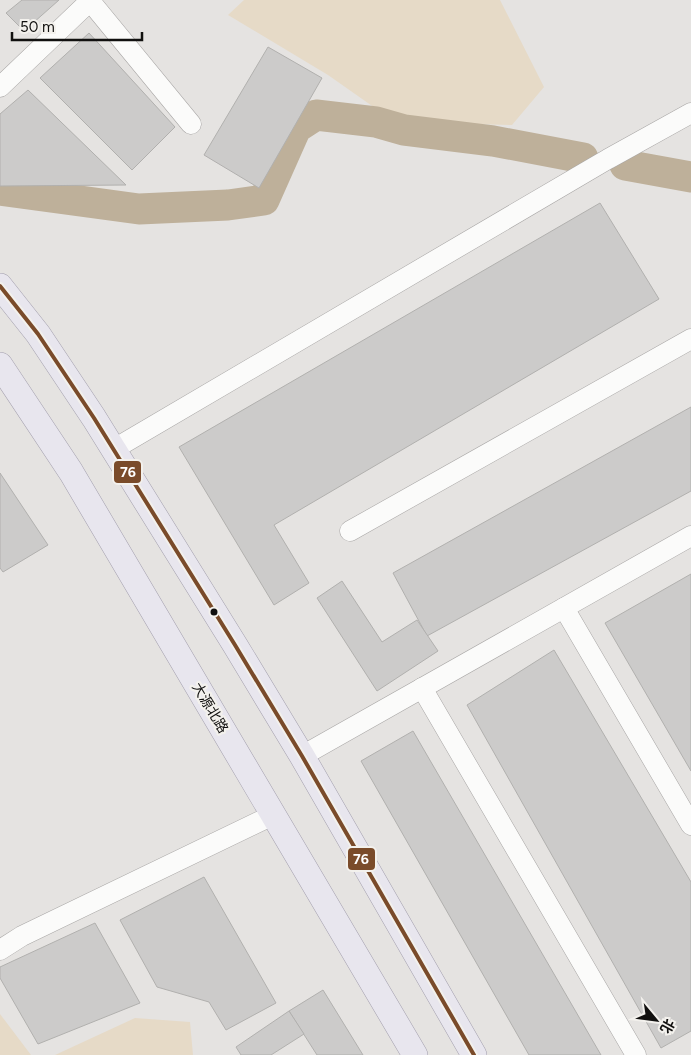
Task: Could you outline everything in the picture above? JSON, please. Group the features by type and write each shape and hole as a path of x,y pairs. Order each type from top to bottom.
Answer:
{"main road":[{"path":"0,286 38,334 114,449 302,756 474,1055"},
{"name":"大源北路","path":"0,365 71,472 415,1055"}],"street":[{"path":"0,86 90,0 191,124"},
{"path":"114,449 608,159 691,113"},
{"path":"350,531 691,339"},
{"path":"302,756 691,536"},
{"path":"564,608 691,825"},
{"path":"422,688 636,1055"},
{"path":"0,950 22,936 274,815"}],"shaded area":[{"path":"244,0 500,0 544,87 512,125 395,122 328,75 228,15"},
{"path":"0,1014 31,1055 0,1055"},
{"path":"135,1018 190,1022 193,1055 55,1055"}],"building":[{"path":"22,0 59,0 24,31 6,13"},
{"path":"89,33 175,127 132,170 40,78"},
{"path":"268,47 322,78 259,188 204,155"},
{"path":"28,90 126,185 0,186 0,114"},
{"path":"600,203 659,299 274,525 309,583 274,605 179,447"},
{"path":"691,407 691,491 427,636 393,573"},
{"path":"0,473 48,545 3,572 0,568"},
{"path":"691,574 691,771 605,623"},
{"path":"342,581 382,642 417,620 438,651 377,691 317,598"},
{"path":"554,650 691,882 691,1031 661,1048 467,705"},
{"path":"413,731 601,1055 529,1055 361,761"},
{"path":"204,877 276,1003 226,1030 209,1002 157,987 120,920"},
{"path":"95,923 140,1003 38,1044 0,978 0,967"},
{"path":"323,990 363,1055 317,1055 289,1011"},
{"path":"289,1011 304,1034 271,1055 241,1055 236,1047"}],"waterway":[{"path":"0,190 139,209 228,205 264,200 296,128 316,115 376,122 404,130 493,141 583,158"},
{"path":"625,165 691,177"}],"transit line":[{"name":"76","path":"0,286 38,334 94,418 235,645 302,756 474,1055"}]}
